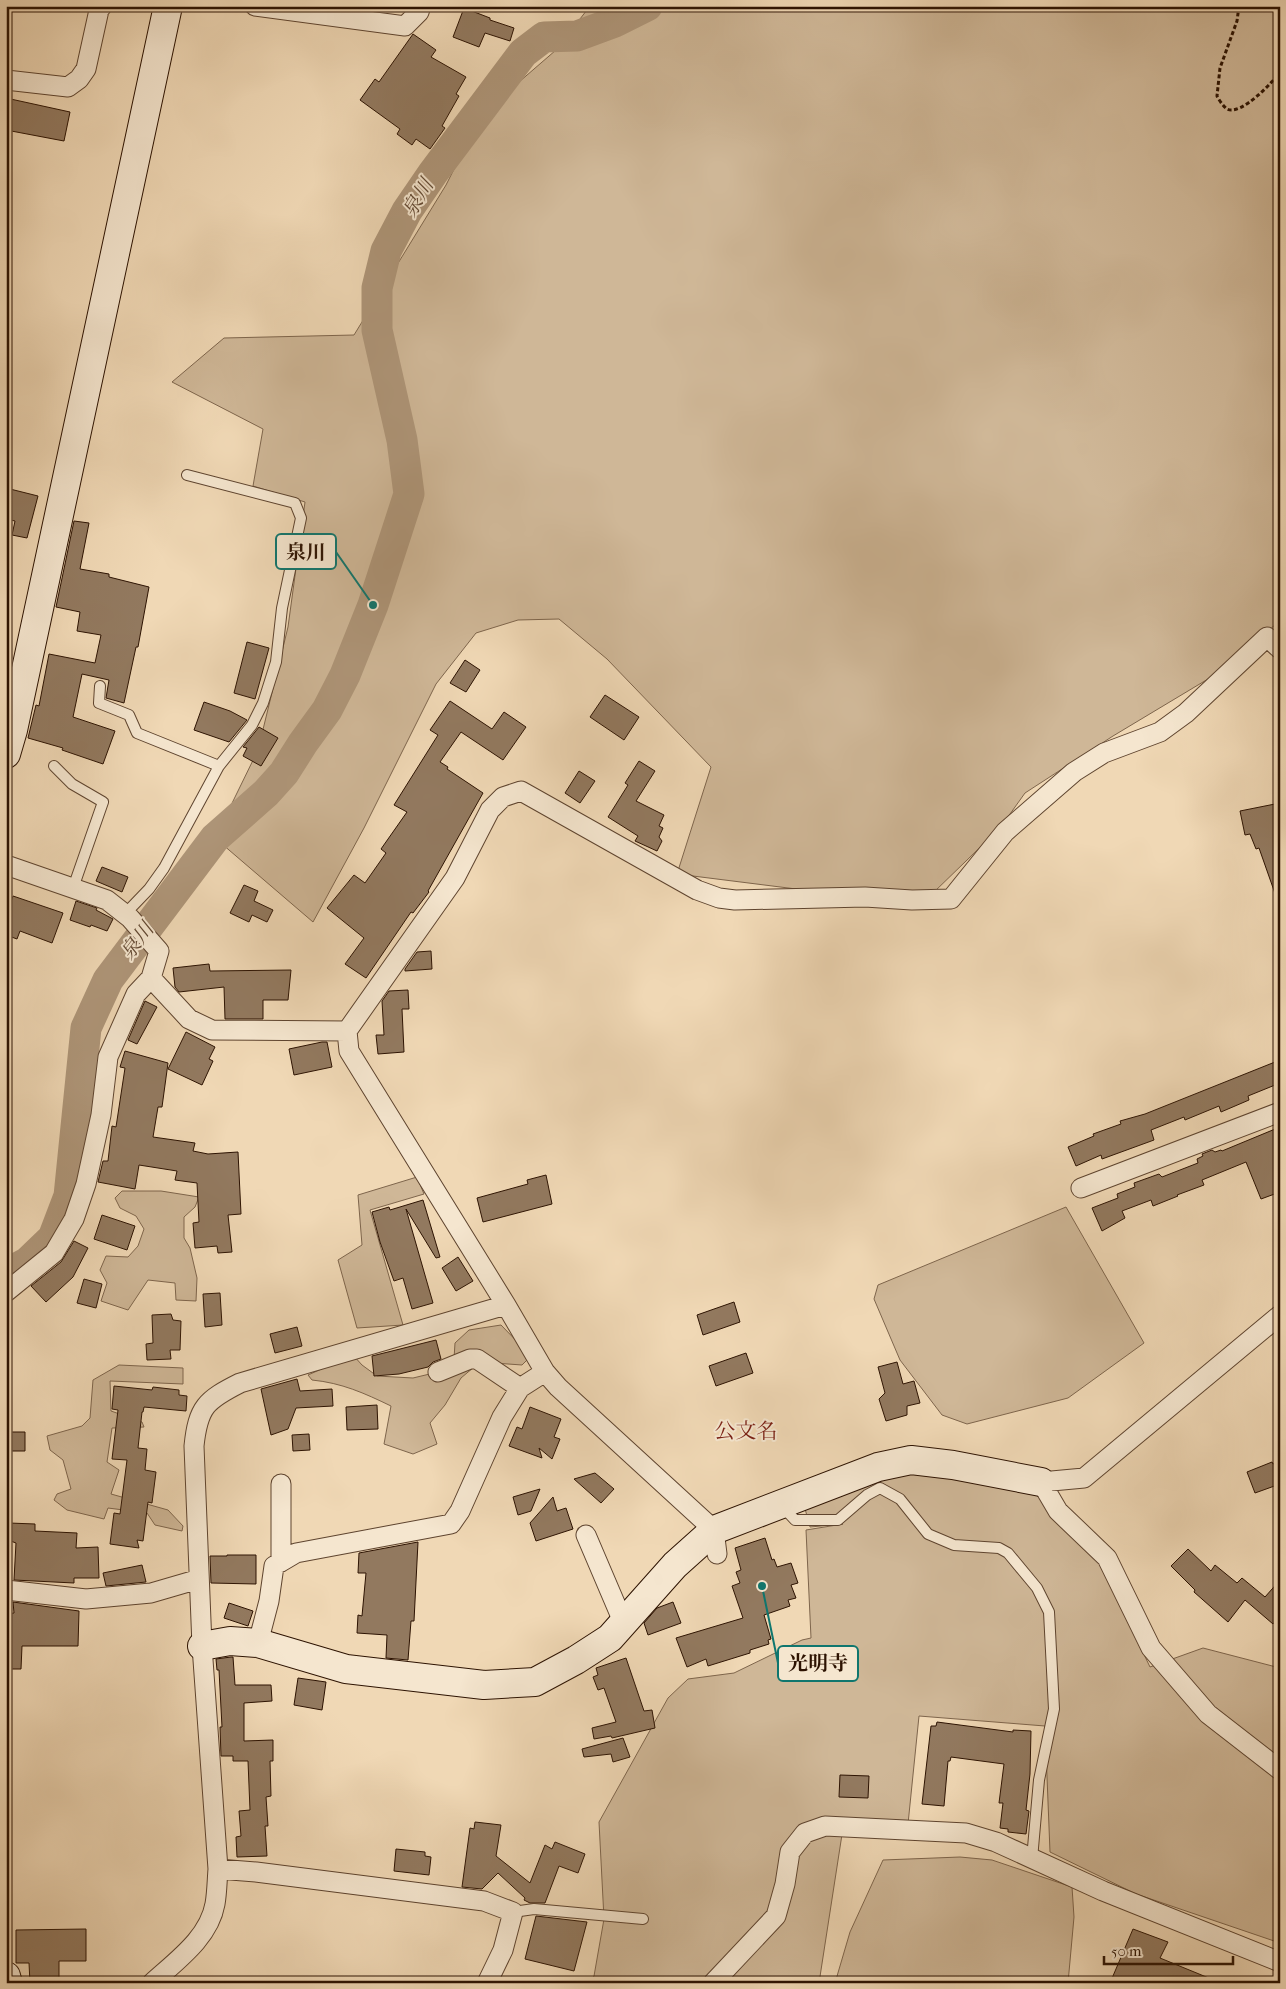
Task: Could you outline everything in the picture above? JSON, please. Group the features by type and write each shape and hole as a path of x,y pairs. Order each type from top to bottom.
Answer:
{"street":[{"path":"6,80 68,87 79,79 86,69 99,10 102,6"},
{"path":"6,754 13,730 168,6"},
{"path":"255,6 405,26 419,12 421,6"},
{"path":"716,1542 545,1372 506,1305 349,1051 347,1031 455,878 490,810 503,797 521,791 697,890 719,898 735,900 865,897 912,900 951,899 1005,832 1074,772 1104,753 1160,732 1186,713 1267,637 1280,649"},
{"path":"6,865 107,900 128,916 159,951 151,978 136,994 108,1056 100,1115 86,1184 74,1219 54,1253 6,1292"},
{"path":"151,978 189,1020 212,1030 347,1031"},
{"path":"1081,1188 1280,1112"},
{"path":"152,1983 189,1950 205,1930 215,1906 218,1869 202,1646 194,1446 196,1422 206,1405 219,1394 240,1383 506,1305"},
{"path":"202,1646 230,1641 258,1643 346,1669 484,1685 535,1682 576,1660 610,1638 675,1565 780,1505 878,1466 911,1460 953,1465 1041,1482 1084,1478 1260,1334 1280,1315"},
{"path":"438,1372 470,1359 477,1359 520,1388"},
{"path":"258,1643 269,1601 274,1566 296,1553 451,1524 460,1511 502,1417 520,1388 545,1372"},
{"path":"1041,1482 1058,1511 1107,1558 1150,1648 1208,1714 1280,1770"},
{"path":"280,1484 281,1562"},
{"path":"586,1535 624,1624"},
{"path":"6,1590 86,1599 151,1593 199,1578"},
{"path":"713,1983 776,1916 785,1884 790,1852 805,1833 825,1826 966,1833 996,1842 1102,1891 1280,1962"},
{"path":"218,1869 256,1872 484,1901 513,1912 503,1950 487,1983"},
{"path":"6,1976 8,1983"}],"lane":[{"path":"128,916 164,868 219,766 252,725 263,703 276,662 282,608 301,518 295,503 187,475"},
{"path":"100,686 99,703 129,715 137,733 219,766"},
{"path":"54,766 72,784 103,802 73,888"},
{"path":"780,1505 795,1520 838,1520 867,1495 880,1488 900,1499 928,1534 954,1545 999,1548 1008,1553 1037,1588 1049,1612 1054,1709 1039,1780 1032,1859"},
{"path":"513,1912 534,1909 643,1919"}],"path":[{"path":"1239,6 1237,21 1220,68 1216,96 1226,108 1234,110 1245,107 1280,72"}],"shaded area":[{"path":"590,6 1280,6 1280,621 1208,679 1113,736 1025,793 1000,828 932,894 820,892 677,874 711,767 607,659 559,619 518,620 476,633 436,684 364,828 313,922 215,838 258,750 288,627 305,502 253,486 263,429 172,382 224,338 354,335 446,185 482,114 556,50"},
{"path":"417,1177 424,1194 370,1210 403,1325 357,1328 338,1260 362,1245 358,1195"},
{"path":"122,1191 161,1191 199,1197 195,1207 184,1217 184,1238 190,1248 197,1278 196,1301 176,1300 175,1283 148,1280 128,1310 101,1301 107,1283 100,1270 106,1256 128,1257 138,1246 144,1229 136,1216 120,1208 115,1198"},
{"path":"1066,1207 1144,1343 1068,1398 967,1424 942,1415 900,1360 874,1299 878,1285"},
{"path":"501,1325 531,1356 522,1365 480,1362 461,1378 445,1405 430,1423 437,1444 413,1454 384,1444 391,1406 353,1389 312,1380 308,1375 353,1355 362,1365 377,1376 413,1378 438,1372 454,1359 455,1343 469,1330"},
{"path":"119,1365 183,1368 183,1384 110,1381 111,1411 142,1422 144,1427 112,1428 107,1462 119,1470 111,1494 168,1510 183,1526 182,1531 155,1525 147,1513 108,1508 104,1519 67,1510 54,1500 57,1494 71,1489 63,1460 50,1450 47,1436 82,1426 90,1418 93,1380"},
{"path":"910,1466 1041,1495 1102,1567 1150,1667 1203,1648 1280,1668 1280,1943 1136,1894 1050,1852 1045,1726 919,1716 908,1824 843,1828 819,1983 589,1983 594,1976 604,1919 599,1822 668,1698 688,1679 734,1673 802,1640 811,1638 806,1530 843,1524 810,1527 804,1505"},
{"path":"960,1857 992,1860 1072,1887 1074,1917 1068,1983 835,1983 850,1932 883,1860"}],"building":[{"path":"464,8 514,28 510,41 485,33 479,47 453,37"},
{"path":"413,34 436,50 431,57 466,77 456,94 459,96 442,126 445,128 430,149 416,139 412,145 397,134 400,129 360,100 375,79 379,82"},
{"path":"6,98 70,112 64,141 6,130"},
{"path":"10,489 38,496 27,538 12,535 15,521 6,519 6,504"},
{"path":"74,521 89,523 80,569 109,574 109,577 149,587 138,647 136,647 124,703 106,698 109,680 82,674 73,717 115,731 103,764 62,750 63,748 28,738 36,705 39,706 49,654 95,663 101,635 77,631 80,612 56,607"},
{"path":"247,642 269,648 255,699 234,693"},
{"path":"465,660 480,670 466,692 450,683"},
{"path":"605,695 639,717 624,740 590,717"},
{"path":"450,701 492,729 504,712 526,727 503,760 461,732 440,762 448,767 447,769 483,793 429,892 413,913 411,912 366,978 345,964 364,938 327,908 354,875 365,883 386,853 381,849 407,812 394,805 438,735 430,730"},
{"path":"204,702 230,711 247,720 229,742 194,730"},
{"path":"259,727 278,738 261,766 243,756 247,748 243,747"},
{"path":"639,761 655,771 636,801 664,815 659,826 663,828 659,837 662,841 657,851 635,841 638,836 608,817 628,785 625,783"},
{"path":"579,771 595,781 580,803 565,793"},
{"path":"1280,803 1280,902 1278,902 1259,848 1256,849 1250,834 1245,835 1240,811"},
{"path":"102,867 128,877 122,892 96,881"},
{"path":"244,885 258,891 254,901 273,910 267,922 252,915 249,922 230,913"},
{"path":"13,896 63,913 52,943 20,931 17,939 6,935 6,915"},
{"path":"76,901 97,908 96,910 113,919 107,931 70,920"},
{"path":"431,951 432,969 405,971 417,952"},
{"path":"209,964 210,971 291,970 288,1000 263,1000 263,1019 225,1019 224,987 179,992 175,987 173,968"},
{"path":"408,990 409,1009 402,1009 404,1052 378,1054 376,1035 384,1035 382,1001 389,991"},
{"path":"145,1001 157,1007 137,1044 128,1040"},
{"path":"186,1032 215,1047 209,1059 213,1061 202,1085 168,1069"},
{"path":"327,1042 332,1067 294,1075 289,1049"},
{"path":"125,1051 168,1063 162,1107 158,1107 153,1137 195,1143 193,1151 208,1154 238,1152 241,1214 228,1215 232,1252 218,1253 217,1246 195,1248 193,1223 199,1222 197,1183 175,1180 177,1171 139,1165 135,1189 98,1182 103,1161 108,1161 112,1126 116,1127 125,1068 120,1067"},
{"path":"1280,1060 1280,1083 1248,1096 1249,1100 1221,1112 1219,1106 1185,1120 1184,1117 1151,1130 1154,1140 1102,1159 1101,1155 1076,1166 1068,1147 1094,1136 1093,1134 1121,1124 1120,1121 1145,1114"},
{"path":"1280,1127 1280,1192 1261,1199 1246,1162 1202,1180 1204,1185 1153,1206 1151,1200 1122,1211 1125,1218 1102,1231 1092,1208 1118,1198 1117,1194 1135,1187 1134,1183 1159,1174 1162,1177 1198,1163 1197,1159 1203,1156 1202,1154 1212,1150 1215,1152 1222,1151"},
{"path":"546,1175 552,1204 483,1222 477,1198 528,1184 527,1180"},
{"path":"423,1200 440,1257 436,1258 406,1209 433,1303 412,1309 403,1278 394,1281 372,1212 389,1207 390,1210"},
{"path":"102,1215 135,1226 127,1250 94,1239"},
{"path":"74,1241 88,1248 73,1277 46,1302 31,1286 61,1262"},
{"path":"458,1257 473,1281 456,1291 442,1268"},
{"path":"84,1279 102,1284 96,1308 77,1303"},
{"path":"220,1293 222,1325 205,1327 203,1294"},
{"path":"734,1302 740,1322 703,1335 697,1315"},
{"path":"171,1314 173,1320 181,1321 180,1350 170,1350 171,1359 147,1360 146,1344 153,1343 152,1315"},
{"path":"297,1327 302,1346 275,1353 270,1334"},
{"path":"436,1340 441,1359 433,1362 428,1367 399,1374 374,1376 372,1356"},
{"path":"746,1353 753,1373 716,1386 709,1366"},
{"path":"897,1362 903,1384 914,1381 920,1403 907,1406 907,1415 886,1421 879,1399 885,1393 878,1367"},
{"path":"297,1379 300,1391 332,1389 333,1406 296,1408 288,1429 271,1435 261,1389"},
{"path":"114,1386 152,1390 153,1387 179,1390 179,1395 187,1396 186,1411 144,1407 142,1412 138,1448 147,1449 145,1470 156,1472 152,1503 148,1502 143,1541 137,1540 139,1548 110,1544 114,1513 120,1514 127,1460 112,1459 118,1410 112,1409"},
{"path":"377,1405 378,1429 347,1430 346,1407"},
{"path":"530,1407 561,1419 554,1437 560,1439 552,1459 539,1448 542,1458 509,1446 517,1427 522,1429"},
{"path":"6,1432 25,1432 25,1451 6,1451"},
{"path":"309,1434 310,1450 293,1451 292,1435"},
{"path":"1280,1461 1280,1484 1255,1493 1247,1472 1272,1462 1273,1464"},
{"path":"595,1473 614,1489 601,1503 574,1479"},
{"path":"540,1489 531,1511 518,1515 513,1497"},
{"path":"553,1497 557,1511 566,1508 573,1529 536,1541 530,1523"},
{"path":"9,1523 35,1524 35,1531 77,1533 76,1548 98,1547 99,1578 74,1578 74,1583 14,1580 16,1543 8,1540"},
{"path":"765,1538 772,1560 774,1559 777,1567 791,1563 798,1583 791,1585 796,1598 788,1600 790,1606 764,1615 771,1639 768,1640 769,1644 750,1650 750,1653 708,1666 706,1659 687,1667 676,1638 743,1618 732,1586 740,1583 736,1572 741,1570 735,1548"},
{"path":"418,1542 414,1621 411,1621 408,1660 386,1658 387,1635 357,1633 358,1615 362,1616 366,1573 358,1573 359,1553"},
{"path":"1188,1549 1211,1571 1215,1565 1237,1583 1242,1578 1265,1597 1280,1580 1280,1616 1273,1624 1245,1600 1228,1622 1194,1592 1195,1590 1171,1566"},
{"path":"256,1555 256,1584 211,1583 210,1556"},
{"path":"142,1565 146,1582 106,1586 103,1573"},
{"path":"13,1602 79,1611 78,1646 22,1646 21,1669 6,1669 6,1621 7,1614 14,1613"},
{"path":"673,1602 681,1623 648,1635 644,1623 657,1608"},
{"path":"229,1603 253,1611 248,1626 224,1618"},
{"path":"233,1657 235,1685 271,1685 272,1701 244,1703 244,1741 273,1740 273,1761 270,1761 271,1796 266,1797 268,1826 265,1826 267,1856 237,1857 236,1837 241,1836 239,1811 250,1810 248,1761 233,1761 233,1756 221,1756 220,1727 222,1727 219,1670 217,1670 216,1659"},
{"path":"626,1658 644,1711 652,1710 655,1728 612,1738 611,1736 594,1739 592,1728 616,1722 604,1688 598,1690 593,1677 598,1675 596,1668"},
{"path":"298,1678 326,1682 322,1710 294,1705"},
{"path":"937,1722 1013,1732 1013,1730 1031,1731 1030,1774 1026,1810 1029,1811 1026,1834 1008,1832 1008,1829 1000,1828 1003,1803 999,1803 1004,1764 951,1757 950,1761 948,1761 944,1806 922,1804 931,1726 936,1726"},
{"path":"623,1738 630,1757 613,1762 611,1754 584,1757 582,1749"},
{"path":"840,1775 869,1776 868,1798 839,1797"},
{"path":"475,1822 501,1825 496,1856 530,1883 545,1845 552,1849 555,1842 585,1854 578,1873 559,1866 545,1903 530,1903 524,1900 525,1898 498,1873 482,1889 462,1887 470,1828 474,1829"},
{"path":"396,1849 425,1852 425,1856 431,1857 429,1875 394,1871"},
{"path":"536,1916 587,1922 574,1971 525,1959"},
{"path":"86,1929 86,1961 59,1961 59,1983 30,1983 29,1963 16,1963 16,1930"},
{"path":"1133,1929 1168,1942 1160,1958 1221,1983 1110,1983"}],"waterway":[{"name":"泉川","path":"6,1274 28,1262 53,1238 69,1196 86,1028 108,980 215,838 266,793 284,773 327,710 345,675 373,605 409,494 402,440 377,330 377,288 386,251 407,211 433,173 523,53 544,37 577,36 615,22 647,6"}],"place":[{"name":"泉川","path":"373,605"},
{"name":"光明寺","path":"762,1586"}],"district":[{"name":"公文名","path":"746,1431"}]}
